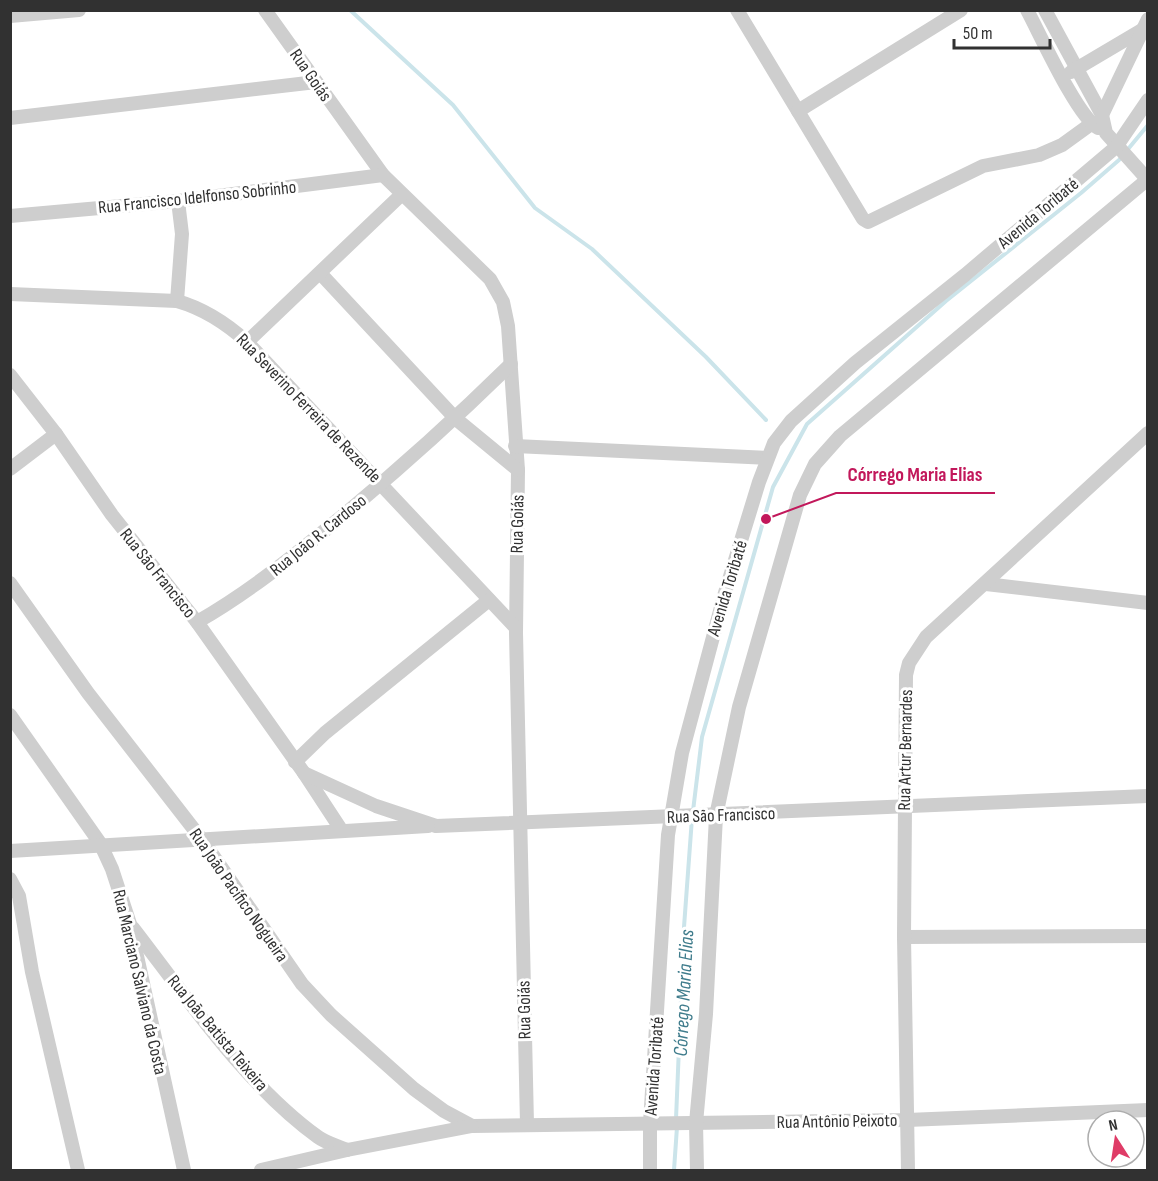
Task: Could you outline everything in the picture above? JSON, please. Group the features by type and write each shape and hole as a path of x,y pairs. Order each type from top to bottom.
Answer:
{"street":[{"path":"10,16 79,10"},
{"name":"Rua Goiás","path":"265,10 383,175 490,279 503,302 511,364 518,470 516,628 526,1124"},
{"path":"737,10 863,219 868,222 983,166 1039,154 1062,144 1091,124"},
{"path":"798,111 961,10"},
{"path":"697,1170 692,1123 706,1014 711,816 739,707 800,495 815,464 848,429 1145,177 1106,133 1091,124 1027,10"},
{"path":"1046,10 1102,115 1106,133"},
{"path":"1063,76 1144,24"},
{"path":"1102,115 1144,24"},
{"path":"10,118 316,82"},
{"name":"Avenida Toribaté","path":"650,1170 675,817 682,753 701,675 767,458 774,443 791,421 855,363 1119,150 1148,100"},
{"name":"Rua Francisco Idelfonso Sobrinho","path":"10,216 178,201 383,175"},
{"path":"247,342 401,195"},
{"path":"177,301 182,234 178,201"},
{"path":"320,273 456,418 518,470"},
{"name":"Rua Severino Ferreira de Rezende","path":"10,294 177,301 193,306 225,322 247,342 294,395 382,484 516,628"},
{"name":"Rua João R. Cardoso","path":"197,622 229,603 270,573 382,484 456,418 511,364"},
{"name":"Rua São Francisco","path":"10,375 56,434 111,515 197,622 304,773 342,831"},
{"name":"Rua Artur Bernardes","path":"908,1170 904,806 905,701 909,663 926,637 1148,433"},
{"path":"10,469 56,434"},
{"path":"515,446 767,458"},
{"name":"Rua João Pacífico Nogueira","path":"10,583 88,693 203,841 276,949 331,1015 414,1089 444,1111 472,1126"},
{"path":"986,584 1148,603"},
{"path":"295,762 325,733 489,600"},
{"name":"Rua Marciano Salviano da Costa","path":"10,716 100,843 112,869 130,924 184,1170"},
{"name":"Rua São Francisco","path":"304,773 376,806 436,826 1148,796"},
{"path":"10,851 100,843 203,841 436,826"},
{"path":"10,879 19,896 32,972 78,1170"},
{"name":"Rua João Batista Teixeira","path":"130,924 221,1041 268,1093 320,1138 347,1150"},
{"path":"904,937 1148,936"},
{"name":"Rua Antônio Peixoto","path":"526,1124 907,1120 1148,1110"},
{"path":"261,1170 292,1167 347,1150 472,1126 526,1124"}],"waterway":[{"path":"350,10 453,105 535,208 592,249 706,357 766,420"},
{"name":"Córrego Maria Elias","path":"693,811 702,737 773,487 807,424 946,301 1119,160 1148,125"},
{"name":"Córrego Maria Elias","path":"676,1119 684,927 692,818"},
{"name":"Córrego Maria Elias","path":"674,1170 677,1127"}],"place":[{"name":"Córrego Maria Elias","path":"766,519"}]}
